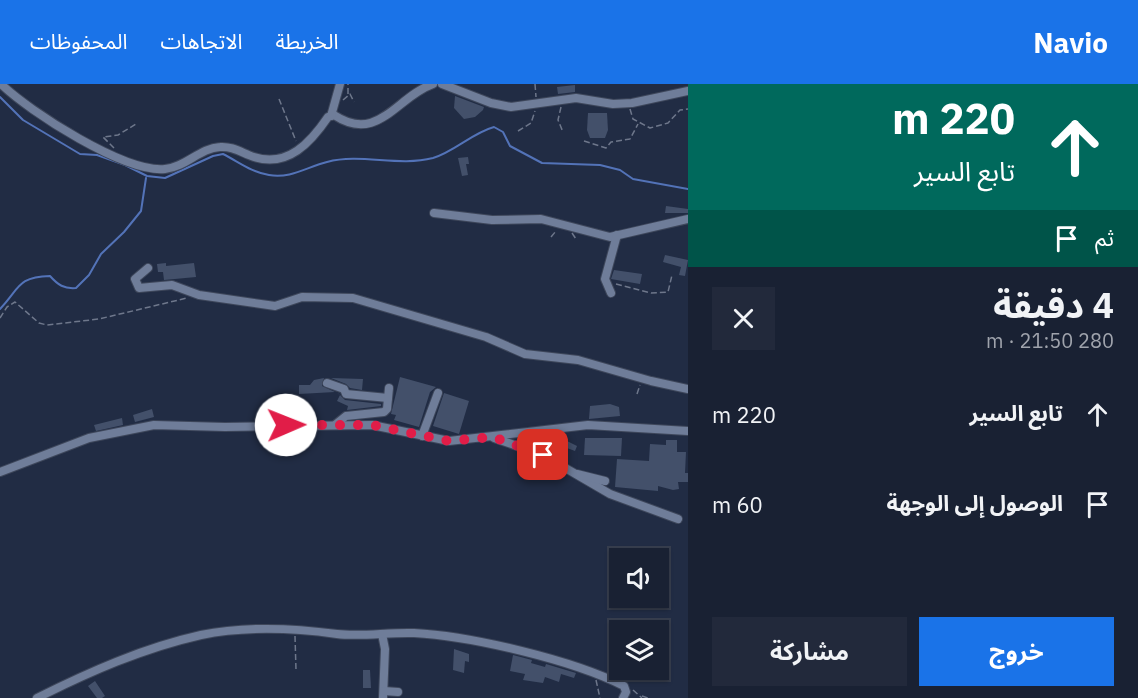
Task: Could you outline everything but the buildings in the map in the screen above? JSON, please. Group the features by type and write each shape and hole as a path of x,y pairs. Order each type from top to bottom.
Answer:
{"street":[{"path":"1,84 62,130 86,144 146,167 170,168 218,147 272,159 289,156 302,148 332,116 340,84"},
{"path":"332,116 356,125 377,121 433,84"},
{"path":"442,84 502,106 576,98 613,104 632,103 688,91"},
{"path":"434,213 492,220 541,219 610,237 688,219"},
{"path":"609,290 605,279 617,235"},
{"path":"148,268 135,279 139,288 172,285 199,295 275,306 302,297 353,298 486,337 525,354 578,360 643,379 688,389"},
{"path":"327,383 344,389 346,394 388,398"},
{"path":"336,424 346,416 384,412 389,388"},
{"path":"422,436 438,393"},
{"path":"0,472 89,438 140,426 336,424 388,427 449,441 588,425 688,431"},
{"path":"493,437 543,455 610,494 678,519"},
{"path":"567,471 605,481"},
{"path":"37,698 133,655 203,635 294,629 337,634 414,633 462,639 594,674 624,686 626,692 623,698"},
{"path":"382,634 385,649 384,694 398,692"}],"path":[{"path":"348,84 348,94 354,102"},
{"path":"518,132 531,123 535,113 535,84"},
{"path":"339,104 348,94"},
{"path":"279,99 298,146 302,148"},
{"path":"563,100 558,120 563,132"},
{"path":"632,103 631,115 638,123 650,128 662,126 680,110 688,110"},
{"path":"584,141 606,148 611,142 630,139 638,123"},
{"path":"118,150 103,137 118,135 136,124"},
{"path":"609,290 615,284 651,293 669,292 672,275"},
{"path":"0,318 7,307 15,302 39,323 47,325 99,319 199,295"},
{"path":"637,394 643,379"},
{"path":"294,629 296,670"},
{"path":"594,674 600,698"},
{"path":"624,686 648,698"}],"waterway":[{"path":"0,97 23,120 80,154 97,155 147,176 165,178 213,156 223,154 256,172 277,176 340,160 420,160 441,155 494,127 503,132 510,146 542,163 600,165 620,170 633,179 688,189"},
{"path":"0,309 20,285 31,279 50,276 62,286 76,288 89,275 101,254 124,232 141,211 146,178"}],"route":[{"path":"286,425 372,425 449,441 493,437 509,445 543,455"}]}
